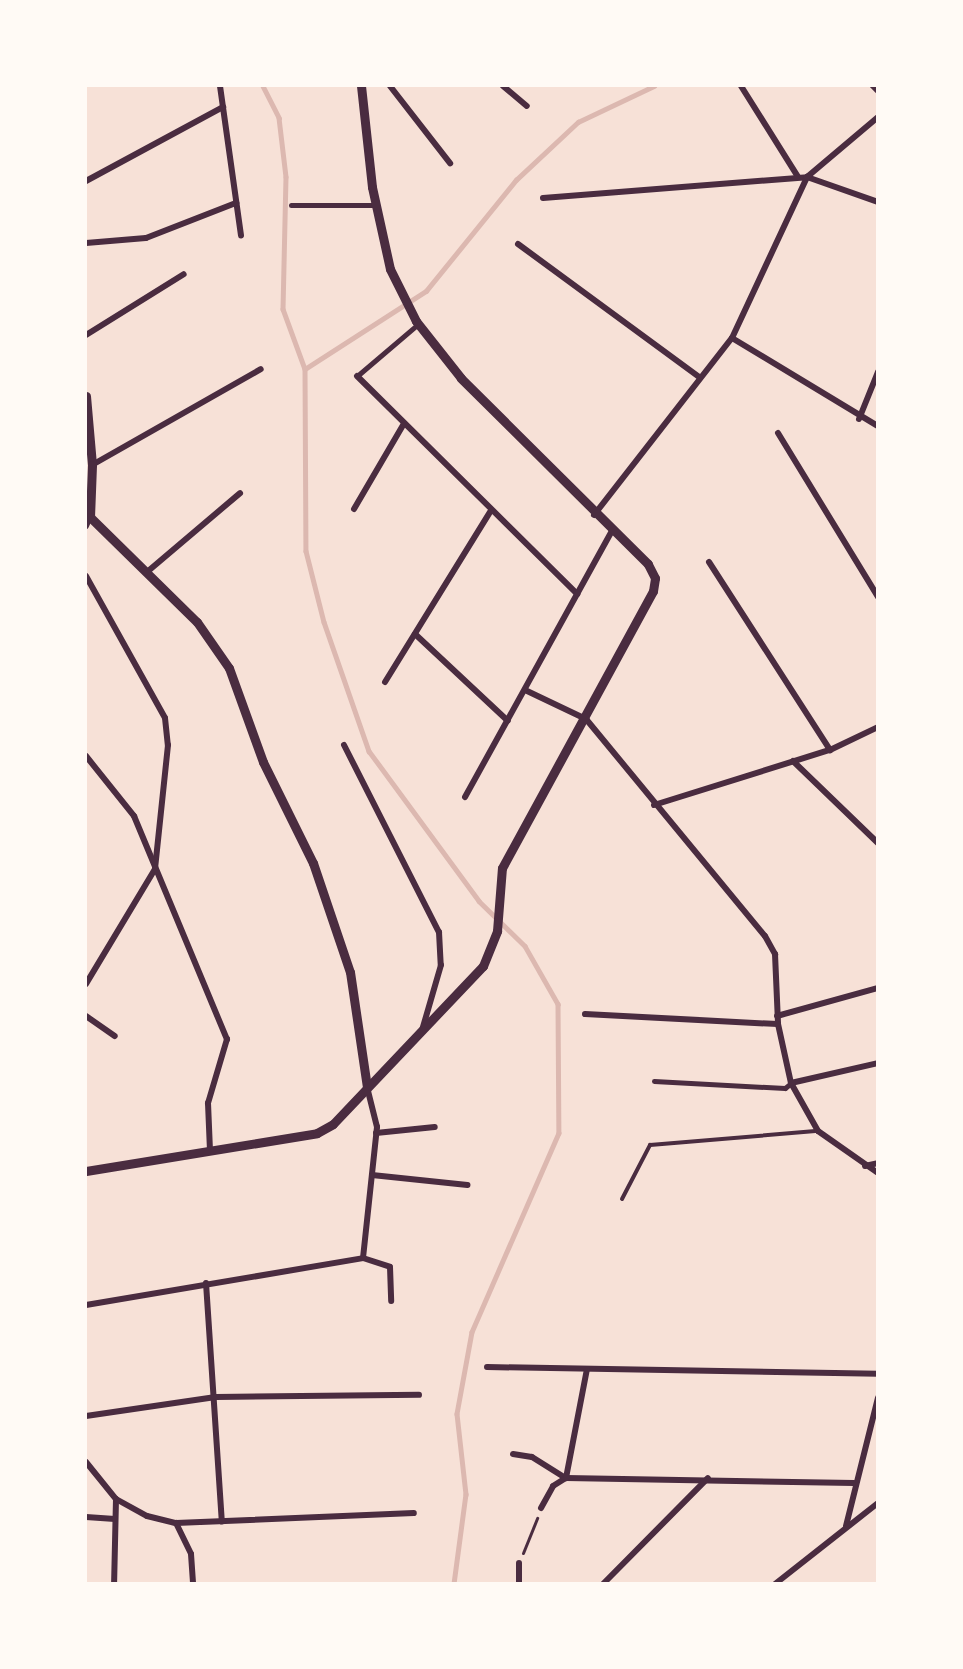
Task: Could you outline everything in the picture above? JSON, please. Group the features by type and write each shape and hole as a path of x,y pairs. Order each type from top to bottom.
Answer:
{"street":[{"path":"220,86 241,236"},
{"path":"86,1171 316,1133 367,1087 483,966 496,931 502,868 586,719 655,578 461,378 417,322 390,269 375,205 361,86"},
{"path":"390,86 450,163"},
{"path":"503,86 527,106"},
{"path":"741,86 798,177"},
{"path":"873,86 878,91"},
{"path":"86,181 223,107"},
{"path":"594,516 699,376 732,338 807,177 878,117"},
{"path":"543,198 807,177 878,202"},
{"path":"86,243 146,238 236,203"},
{"path":"291,205 375,205"},
{"path":"518,244 699,376"},
{"path":"86,335 184,274"},
{"path":"417,322 357,376 490,512 577,594"},
{"path":"732,338 859,419 878,426"},
{"path":"92,465 261,369"},
{"path":"859,419 878,372"},
{"path":"86,396 92,465 87,519 147,572 197,622 230,669 263,762 312,863 350,972 376,1133 363,1258"},
{"path":"354,509 403,425"},
{"path":"778,433 878,597"},
{"path":"147,572 240,493"},
{"path":"385,682 490,512"},
{"path":"465,797 611,532"},
{"path":"709,562 830,750"},
{"path":"86,576 168,732 155,870 86,984"},
{"path":"415,634 508,721"},
{"path":"525,690 586,719 654,805 765,936 776,962 777,1016 791,1083 818,1131 878,1173"},
{"path":"654,805 830,750 878,727"},
{"path":"344,745 439,932 441,965 423,1027"},
{"path":"86,756 134,816 227,1039 208,1103 210,1151"},
{"path":"793,762 878,843"},
{"path":"777,1016 878,988"},
{"path":"585,1014 778,1024"},
{"path":"86,1016 115,1036"},
{"path":"654,1081 785,1088 791,1083 878,1063"},
{"path":"376,1133 435,1127"},
{"path":"865,1166 878,1163"},
{"path":"372,1175 467,1185"},
{"path":"86,1305 363,1258 390,1267 391,1301"},
{"path":"206,1283 216,1396 222,1521"},
{"path":"487,1367 878,1374"},
{"path":"566,1478 587,1369"},
{"path":"86,1416 216,1396 419,1395"},
{"path":"846,1526 854,1483 878,1398"},
{"path":"513,1454 532,1457 566,1478"},
{"path":"86,1462 116,1499 147,1516 176,1523 414,1513"},
{"path":"541,1508 553,1486 566,1478 708,1478 854,1483"},
{"path":"603,1584 708,1478"},
{"path":"114,1584 116,1499"},
{"path":"775,1584 878,1503"},
{"path":"86,1517 116,1519"},
{"path":"176,1523 191,1554 193,1584"},
{"path":"519,1563 519,1584"}],"lane":[{"path":"622,1199 650,1145 818,1131"}],"path":[{"path":"519,1563 541,1508"}],"waterway":[{"path":"263,86 279,118 286,177 283,309 305,369 306,551 324,622 369,751 479,901 525,946 558,1004 559,1133 472,1332 457,1414 466,1494 454,1584"},
{"path":"305,369 426,291 516,180 578,122 654,86"}]}
